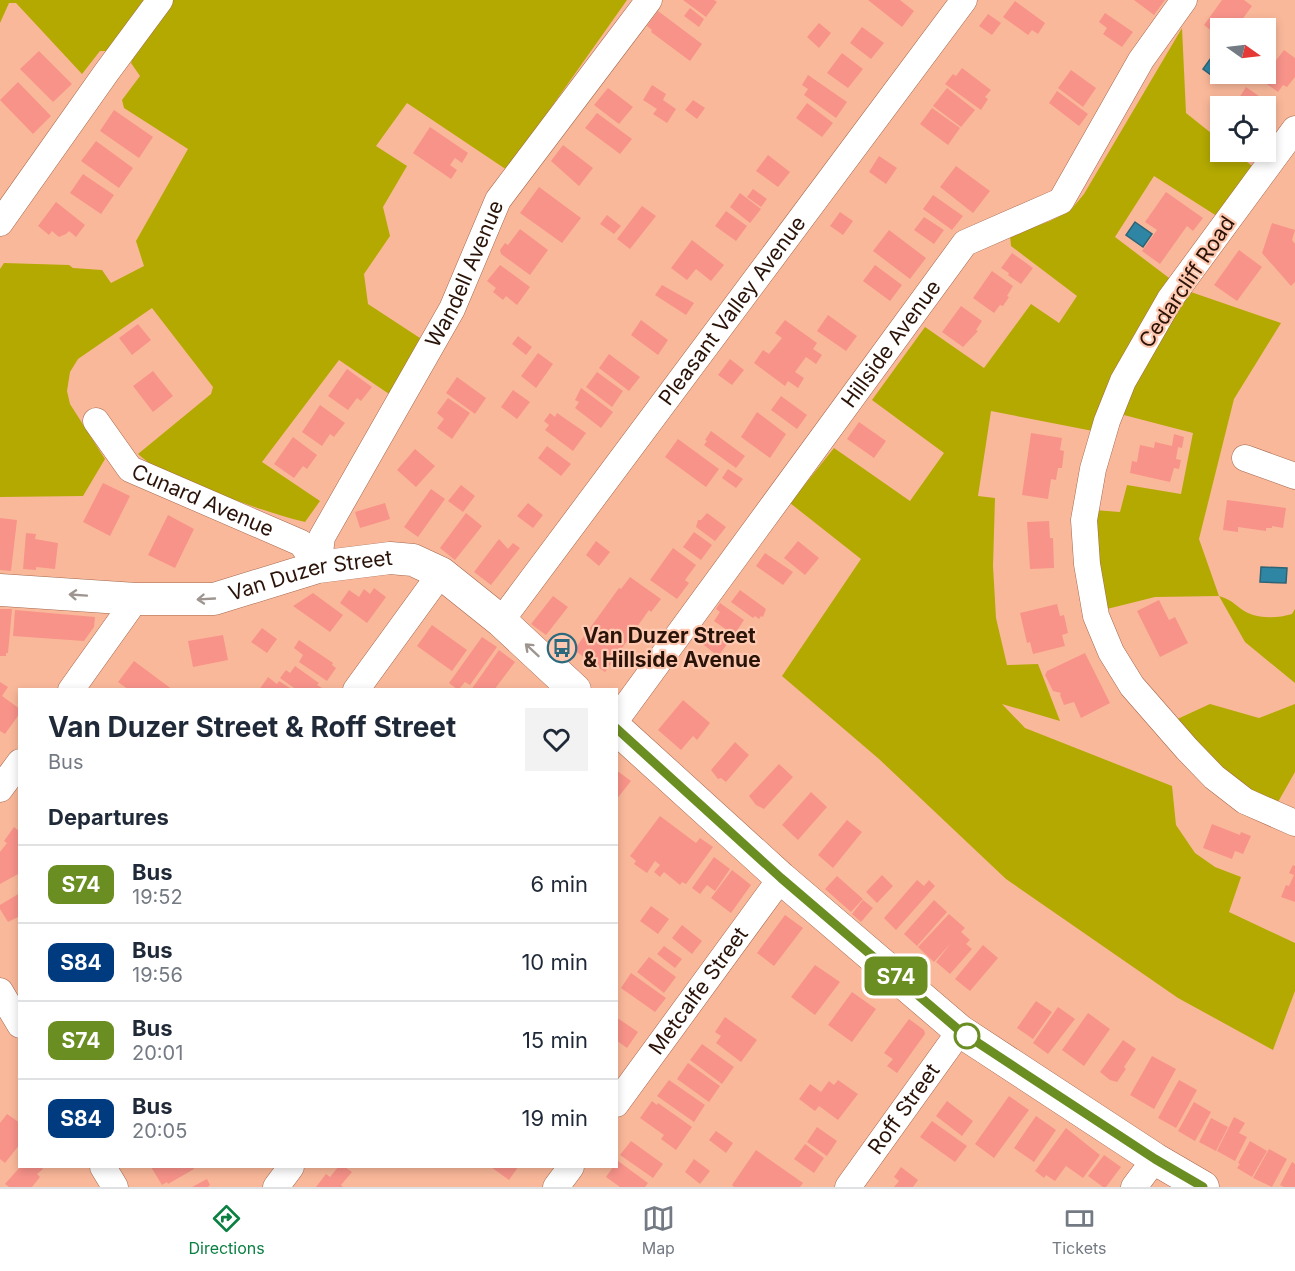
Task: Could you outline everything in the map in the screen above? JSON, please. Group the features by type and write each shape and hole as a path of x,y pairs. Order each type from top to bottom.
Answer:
{"main road":[{"name":"Van Duzer Street","path":"0,590 136,600 214,599 318,567 390,558 414,560 441,573 501,621 573,688"},
{"path":"618,730 781,878 960,1031 1155,1159 1203,1187"}],"street":[{"path":"0,223 160,0"},
{"name":"Wandell Avenue","path":"318,567 322,537 453,309 498,200 649,0"},
{"name":"Pleasant Valley Avenue","path":"501,621 964,0"},
{"name":"Hillside Avenue","path":"618,717 965,243 1061,201 1141,60 1184,0"},
{"name":"Cedarcliff Road","path":"1295,129 1170,299 1123,381 1098,450 1084,520 1087,564 1096,616 1111,652 1132,687 1186,749 1214,777 1245,801 1295,823"},
{"name":"Cunard Avenue","path":"96,421 130,469 301,543 318,567"},
{"path":"1245,458 1295,476"},
{"path":"357,688 441,573"},
{"path":"72,688 136,600"},
{"path":"0,789 18,765"},
{"name":"Metcalfe Street","path":"618,1101 781,878"},
{"path":"0,991 18,1022"},
{"name":"Roff Street","path":"848,1187 960,1031"},
{"path":"1134,1187 1155,1159"},
{"path":"104,1168 115,1187"},
{"path":"276,1187 290,1168"},
{"path":"556,1187 570,1168"}],"shaded area":[{"path":"0,0 153,0 111,54 100,51 82,74 16,3 9,3 0,23"},
{"path":"169,0 627,0 507,170 407,103 376,146 407,166 383,207 390,236 364,274 368,304 423,340 395,398 339,360 262,462 320,501 305,522 263,510 188,483 156,468 138,454 211,394 213,387 152,308 78,359 70,372 67,391 70,404 105,459 83,496 0,497 0,269 4,263 69,265 73,268 102,270 111,283 144,266 136,241 188,149 124,108 122,100 140,76 131,63 139,43"},
{"path":"1182,28 1186,113 1210,132 1210,162 1247,162 1256,169 1220,218 1154,176 1115,237 1173,281 1093,431 991,411 978,496 995,498 993,566 996,618 1007,665 1038,664 1060,721 1002,704 1025,728 1172,786 1176,825 1195,853 1215,867 1241,877 1229,912 1295,943 1295,991 1273,1050 1178,998 1006,879 879,759 782,676 861,559 790,503 834,448 910,501 944,453 872,400 925,327 984,368 1031,304 1059,323 1077,296 1011,246 1010,236 1070,211 1084,194"},
{"path":"1188,291 1281,323 1234,399 1199,539 1219,596 1155,597 1107,609 1099,583 1094,510 1120,512 1127,485 1181,494 1193,433 1120,414 1139,372"},
{"path":"1219,596 1248,613 1259,616 1287,615 1292,614 1295,609 1295,683 1245,642"},
{"path":"1210,704 1259,718 1295,704 1295,772 1278,802 1249,792 1220,768 1173,721"}],"water":[{"path":"1210,59 1210,74 1203,69"},
{"path":"1135,222 1152,234 1143,247 1126,235"},
{"path":"1261,567 1287,568 1286,583 1260,582"}],"building":[{"path":"683,0 714,0 717,2 706,17"},
{"path":"868,0 900,0 914,11 902,27"},
{"path":"1134,0 1165,0 1154,15"},
{"path":"1222,0 1244,0 1252,6 1243,18 1210,18 1210,30 1204,25"},
{"path":"1015,1 1045,23 1038,34 1032,30 1028,35 1003,17"},
{"path":"690,8 704,19 699,27 684,16"},
{"path":"658,11 702,44 690,61 651,32 652,30 647,26"},
{"path":"1105,13 1133,32 1122,47 1103,34 1107,28 1099,22"},
{"path":"988,14 1001,23 992,35 979,26"},
{"path":"819,23 831,33 819,48 807,37"},
{"path":"862,27 884,43 871,59 850,43"},
{"path":"1284,50 1295,58 1295,77 1287,87 1283,85 1278,92 1267,84 1276,84 1276,60"},
{"path":"39,51 72,84 53,102 20,69"},
{"path":"842,53 863,69 848,88 827,73"},
{"path":"962,68 991,90 985,97 988,99 981,110 945,84"},
{"path":"1071,70 1096,88 1083,107 1058,88"},
{"path":"808,75 847,102 836,118 804,95 808,89 802,85"},
{"path":"18,82 51,116 33,134 0,100"},
{"path":"652,85 666,94 663,100 676,109 667,123 653,114 657,109 643,100"},
{"path":"1246,87 1259,96 1240,96"},
{"path":"608,88 633,107 619,124 594,105"},
{"path":"947,88 975,110 961,127 933,106"},
{"path":"1057,91 1088,114 1079,126 1049,103"},
{"path":"693,100 705,108 697,119 685,110"},
{"path":"807,103 833,123 822,137 796,118"},
{"path":"932,108 960,128 948,145 920,124"},
{"path":"114,110 153,137 139,158 100,131"},
{"path":"597,113 632,139 620,154 585,128"},
{"path":"430,127 468,153 462,163 455,158 450,165 457,170 451,179 413,153"},
{"path":"96,141 133,168 119,188 81,161"},
{"path":"563,145 593,168 579,186 551,161"},
{"path":"768,155 790,172 778,187 756,171"},
{"path":"879,156 897,168 886,184 869,172"},
{"path":"956,166 990,191 973,213 940,187"},
{"path":"83,174 114,195 101,214 70,193"},
{"path":"539,187 581,218 562,243 520,213"},
{"path":"753,189 767,199 761,207 747,197"},
{"path":"1166,192 1203,218 1193,231 1187,226 1160,264 1142,251 1157,230 1145,222"},
{"path":"740,193 761,209 750,223 730,207"},
{"path":"933,195 963,216 952,230 923,209"},
{"path":"56,202 85,225 76,237 69,231 59,237 52,231 49,235 38,226"},
{"path":"642,206 656,216 630,249 617,239"},
{"path":"726,211 747,226 736,241 715,226"},
{"path":"840,212 853,221 843,235 830,226"},
{"path":"607,215 621,226 614,234 600,224"},
{"path":"924,217 944,230 934,244 914,230"},
{"path":"1272,223 1295,230 1292,240 1295,244 1295,282 1291,286 1262,253"},
{"path":"520,229 548,250 530,275 501,254 500,250 505,243 508,245"},
{"path":"889,230 926,258 910,279 873,251"},
{"path":"692,240 724,265 711,281 696,269 687,280 671,268"},
{"path":"1239,250 1262,267 1237,301 1214,285"},
{"path":"1012,253 1033,268 1021,284 1001,268"},
{"path":"500,265 530,287 517,305 506,296 503,300 493,292 496,288 487,281"},
{"path":"875,265 902,285 890,301 863,281"},
{"path":"992,271 1013,286 1003,306 1000,305 994,313 973,298"},
{"path":"662,285 694,303 686,315 655,295"},
{"path":"961,306 982,321 976,330 978,331 963,347 942,332"},
{"path":"828,315 857,336 846,351 817,331"},
{"path":"641,320 668,340 658,355 631,335"},
{"path":"785,320 817,343 813,349 822,355 816,364 806,357 795,372 804,378 798,388 788,381 785,386 754,363 763,350 769,354 782,338 775,333"},
{"path":"138,324 151,340 132,355 119,338"},
{"path":"518,336 532,347 526,355 512,344"},
{"path":"538,353 553,364 536,388 521,376"},
{"path":"609,354 640,377 629,391 599,368"},
{"path":"730,359 744,370 732,385 718,375"},
{"path":"347,369 372,387 361,401 357,398 348,410 328,396"},
{"path":"153,371 173,396 153,412 133,386"},
{"path":"597,372 623,391 612,407 586,387"},
{"path":"457,377 486,398 475,414 446,393"},
{"path":"581,388 613,412 601,428 575,408 579,402 575,400"},
{"path":"513,390 530,402 517,419 501,407"},
{"path":"781,396 807,415 797,429 771,410"},
{"path":"448,398 470,413 452,439 437,428 444,419 437,413"},
{"path":"320,405 345,423 334,437 330,434 322,446 302,432"},
{"path":"757,412 786,434 770,458 741,437"},
{"path":"550,413 555,417 557,413 586,433 573,451 545,430 549,425 544,421"},
{"path":"859,422 886,441 874,458 847,439"},
{"path":"711,431 745,456 736,468 704,445"},
{"path":"1031,433 1062,438 1060,450 1064,451 1062,468 1058,468 1056,480 1051,479 1048,499 1022,495"},
{"path":"1174,434 1184,437 1182,448 1178,447 1176,459 1181,460 1179,469 1174,468 1170,482 1130,473 1132,461 1137,462 1140,445 1154,448 1155,442 1172,446"},
{"path":"293,437 317,455 307,469 303,466 294,478 274,464"},
{"path":"678,439 719,469 706,487 665,457"},
{"path":"547,446 571,464 561,476 538,458"},
{"path":"415,449 435,466 416,487 397,470"},
{"path":"728,469 743,479 736,488 722,478"},
{"path":"103,483 130,496 110,536 83,522"},
{"path":"461,485 475,496 463,512 448,501"},
{"path":"431,489 445,499 418,537 404,527"},
{"path":"1227,500 1286,508 1283,528 1272,526 1272,528 1266,528 1266,531 1238,527 1238,532 1223,530"},
{"path":"385,503 390,519 360,528 355,512"},
{"path":"528,503 543,515 533,528 517,516"},
{"path":"466,513 482,526 455,560 440,548"},
{"path":"707,513 726,527 715,541 696,527 698,520 701,520"},
{"path":"168,515 194,529 175,568 148,555"},
{"path":"0,518 17,520 11,571 0,570"},
{"path":"1049,521 1050,538 1053,538 1054,568 1030,569 1027,522"},
{"path":"694,532 712,545 701,560 683,547"},
{"path":"26,533 36,534 35,539 58,543 55,569 36,567 36,570 23,569"},
{"path":"499,539 508,549 513,543 520,548 491,585 474,572"},
{"path":"596,541 610,552 599,566 586,555"},
{"path":"798,541 819,558 805,575 784,558"},
{"path":"673,548 696,565 685,580 689,583 677,599 650,580"},
{"path":"765,553 793,572 783,585 756,566"},
{"path":"630,577 661,599 651,612 649,610 605,672 574,650 619,588 621,589"},
{"path":"374,588 386,597 367,623 340,603 349,590 359,597 364,589 370,594"},
{"path":"740,590 766,609 763,617 753,618 731,602"},
{"path":"313,593 343,615 330,632 293,606"},
{"path":"553,596 568,607 546,635 531,624"},
{"path":"1159,600 1169,620 1175,617 1188,643 1160,657 1137,611"},
{"path":"720,603 744,620 734,635 714,621 720,612 716,609"},
{"path":"1057,604 1060,616 1064,615 1068,633 1062,635 1065,646 1033,654 1030,642 1027,643 1020,613"},
{"path":"0,609 12,609 6,656 0,656"},
{"path":"15,610 95,617 94,627 84,641 13,636"},
{"path":"432,625 467,650 452,671 417,646"},
{"path":"262,628 277,639 267,653 251,642"},
{"path":"709,628 728,643 718,656 695,638 700,630 705,634"},
{"path":"223,635 228,660 193,667 188,641"},
{"path":"482,637 497,647 470,685 465,682 460,688 455,688 449,683"},
{"path":"299,640 333,663 332,665 336,668 327,681 299,662 303,655 294,648"},
{"path":"499,650 515,662 496,688 472,688"},
{"path":"1085,653 1110,703 1081,718 1074,702 1064,705 1061,693 1053,691 1045,675 1047,671"},
{"path":"134,661 170,688 126,688 118,682"},
{"path":"295,666 319,683 317,685 322,688 294,688 280,678 286,670 290,673"},
{"path":"268,677 277,684 279,681 290,688 260,688"},
{"path":"0,682 8,687 2,696 18,708 18,716 5,734 0,731"},
{"path":"683,700 710,723 697,740 693,736 681,750 658,730"},
{"path":"735,742 749,755 726,782 721,778 718,779 711,770"},
{"path":"779,764 793,777 764,809 756,805 749,796"},
{"path":"618,771 631,781 618,797"},
{"path":"811,792 827,807 798,840 782,825"},
{"path":"660,816 696,843 700,838 713,847 686,884 682,882 680,885 664,872 660,877 654,872 660,865 655,861 647,873 634,864 636,861 630,856"},
{"path":"847,820 862,832 833,868 818,855"},
{"path":"1212,824 1240,835 1241,832 1251,836 1243,854 1235,851 1232,859 1203,848"},
{"path":"14,827 18,830 18,874 0,884 0,852 7,843 4,841"},
{"path":"714,857 730,869 715,891 707,885 700,894 692,888"},
{"path":"1293,865 1295,866 1295,902 1281,897 1286,885 1289,886 1294,875 1289,873"},
{"path":"732,870 751,885 731,913 711,898"},
{"path":"882,875 893,886 877,903 866,892"},
{"path":"837,876 863,899 851,912 825,889"},
{"path":"917,880 924,886 929,880 935,886 896,930 884,918"},
{"path":"18,894 18,917 8,922 0,905"},
{"path":"863,900 873,908 861,922 852,914"},
{"path":"934,900 947,912 917,946 904,934"},
{"path":"651,906 669,919 658,934 640,921"},
{"path":"949,914 965,928 961,932 970,940 966,944 972,949 950,974 936,962 951,943 934,962 918,947"},
{"path":"785,915 803,928 774,966 757,953"},
{"path":"682,925 702,941 692,954 672,938"},
{"path":"983,945 998,958 970,991 955,979"},
{"path":"664,946 682,959 675,968 657,954"},
{"path":"649,957 676,977 664,993 637,972"},
{"path":"815,965 840,982 815,1015 791,997"},
{"path":"631,973 666,998 655,1012 621,988"},
{"path":"852,992 876,1009 852,1042 828,1025"},
{"path":"1036,1001 1052,1012 1033,1039 1017,1028"},
{"path":"1058,1007 1075,1019 1048,1054 1033,1043"},
{"path":"1088,1013 1110,1029 1084,1066 1062,1050"},
{"path":"725,1017 757,1040 741,1062 716,1043 721,1036 715,1032"},
{"path":"618,1018 638,1032 627,1048 618,1041"},
{"path":"909,1019 924,1030 925,1034 897,1073 887,1066 893,1059 884,1053"},
{"path":"1123,1040 1136,1049 1117,1082 1110,1080 1100,1072"},
{"path":"702,1044 734,1067 722,1084 690,1060"},
{"path":"1152,1056 1176,1069 1154,1109 1130,1095"},
{"path":"688,1063 720,1086 709,1102 677,1079"},
{"path":"669,1080 705,1105 694,1122 657,1096"},
{"path":"838,1080 858,1094 838,1120 819,1106 815,1111 799,1099 810,1084 821,1092 829,1081 834,1085"},
{"path":"1179,1080 1197,1090 1176,1128 1158,1118"},
{"path":"1009,1096 1029,1110 994,1158 975,1144"},
{"path":"652,1101 692,1127 676,1150 661,1139 664,1135 640,1118"},
{"path":"947,1101 973,1121 962,1136 936,1116"},
{"path":"1194,1102 1211,1112 1195,1141 1178,1131"},
{"path":"7,1114 18,1122 18,1147 5,1163 0,1159 0,1123"},
{"path":"1036,1116 1056,1130 1034,1162 1014,1148"},
{"path":"1234,1117 1245,1123 1239,1133 1247,1137 1235,1161 1217,1151"},
{"path":"1211,1118 1228,1127 1216,1151 1199,1142"},
{"path":"932,1121 967,1146 955,1162 920,1137"},
{"path":"817,1127 837,1141 827,1156 807,1142"},
{"path":"1066,1128 1100,1155 1083,1178 1066,1166 1055,1181 1046,1175 1044,1178 1035,1171"},
{"path":"716,1131 733,1143 726,1153 709,1140"},
{"path":"631,1141 663,1164 653,1178 620,1155"},
{"path":"1250,1141 1267,1151 1252,1177 1237,1168"},
{"path":"805,1144 824,1158 814,1173 794,1159"},
{"path":"1269,1149 1287,1159 1272,1187 1253,1178"},
{"path":"756,1150 803,1183 800,1187 734,1187 732,1185"},
{"path":"1104,1155 1121,1167 1106,1187 1088,1176"},
{"path":"694,1159 710,1171 700,1184 685,1172"},
{"path":"618,1161 648,1183 645,1187 620,1187 606,1177 612,1168 618,1168"},
{"path":"1292,1162 1295,1164 1295,1187 1284,1187 1280,1185"},
{"path":"901,1167 918,1180 913,1187 894,1187 899,1181 894,1177"},
{"path":"19,1168 43,1169 37,1174 40,1177 32,1187 9,1187 5,1184"},
{"path":"152,1168 194,1168 168,1184 167,1182 162,1185"},
{"path":"337,1168 346,1168 352,1172 341,1185 343,1187 316,1187 326,1174 330,1177"},
{"path":"492,1168 517,1168 509,1180"},
{"path":"207,1179 210,1185 208,1187 192,1187"}],"bus line":[{"name":"S74","path":"618,730 781,878 960,1031 1155,1159 1203,1187"}],"place":[{"name":"Van Duzer Street & Hillside Avenue","path":"562,648"}]}
